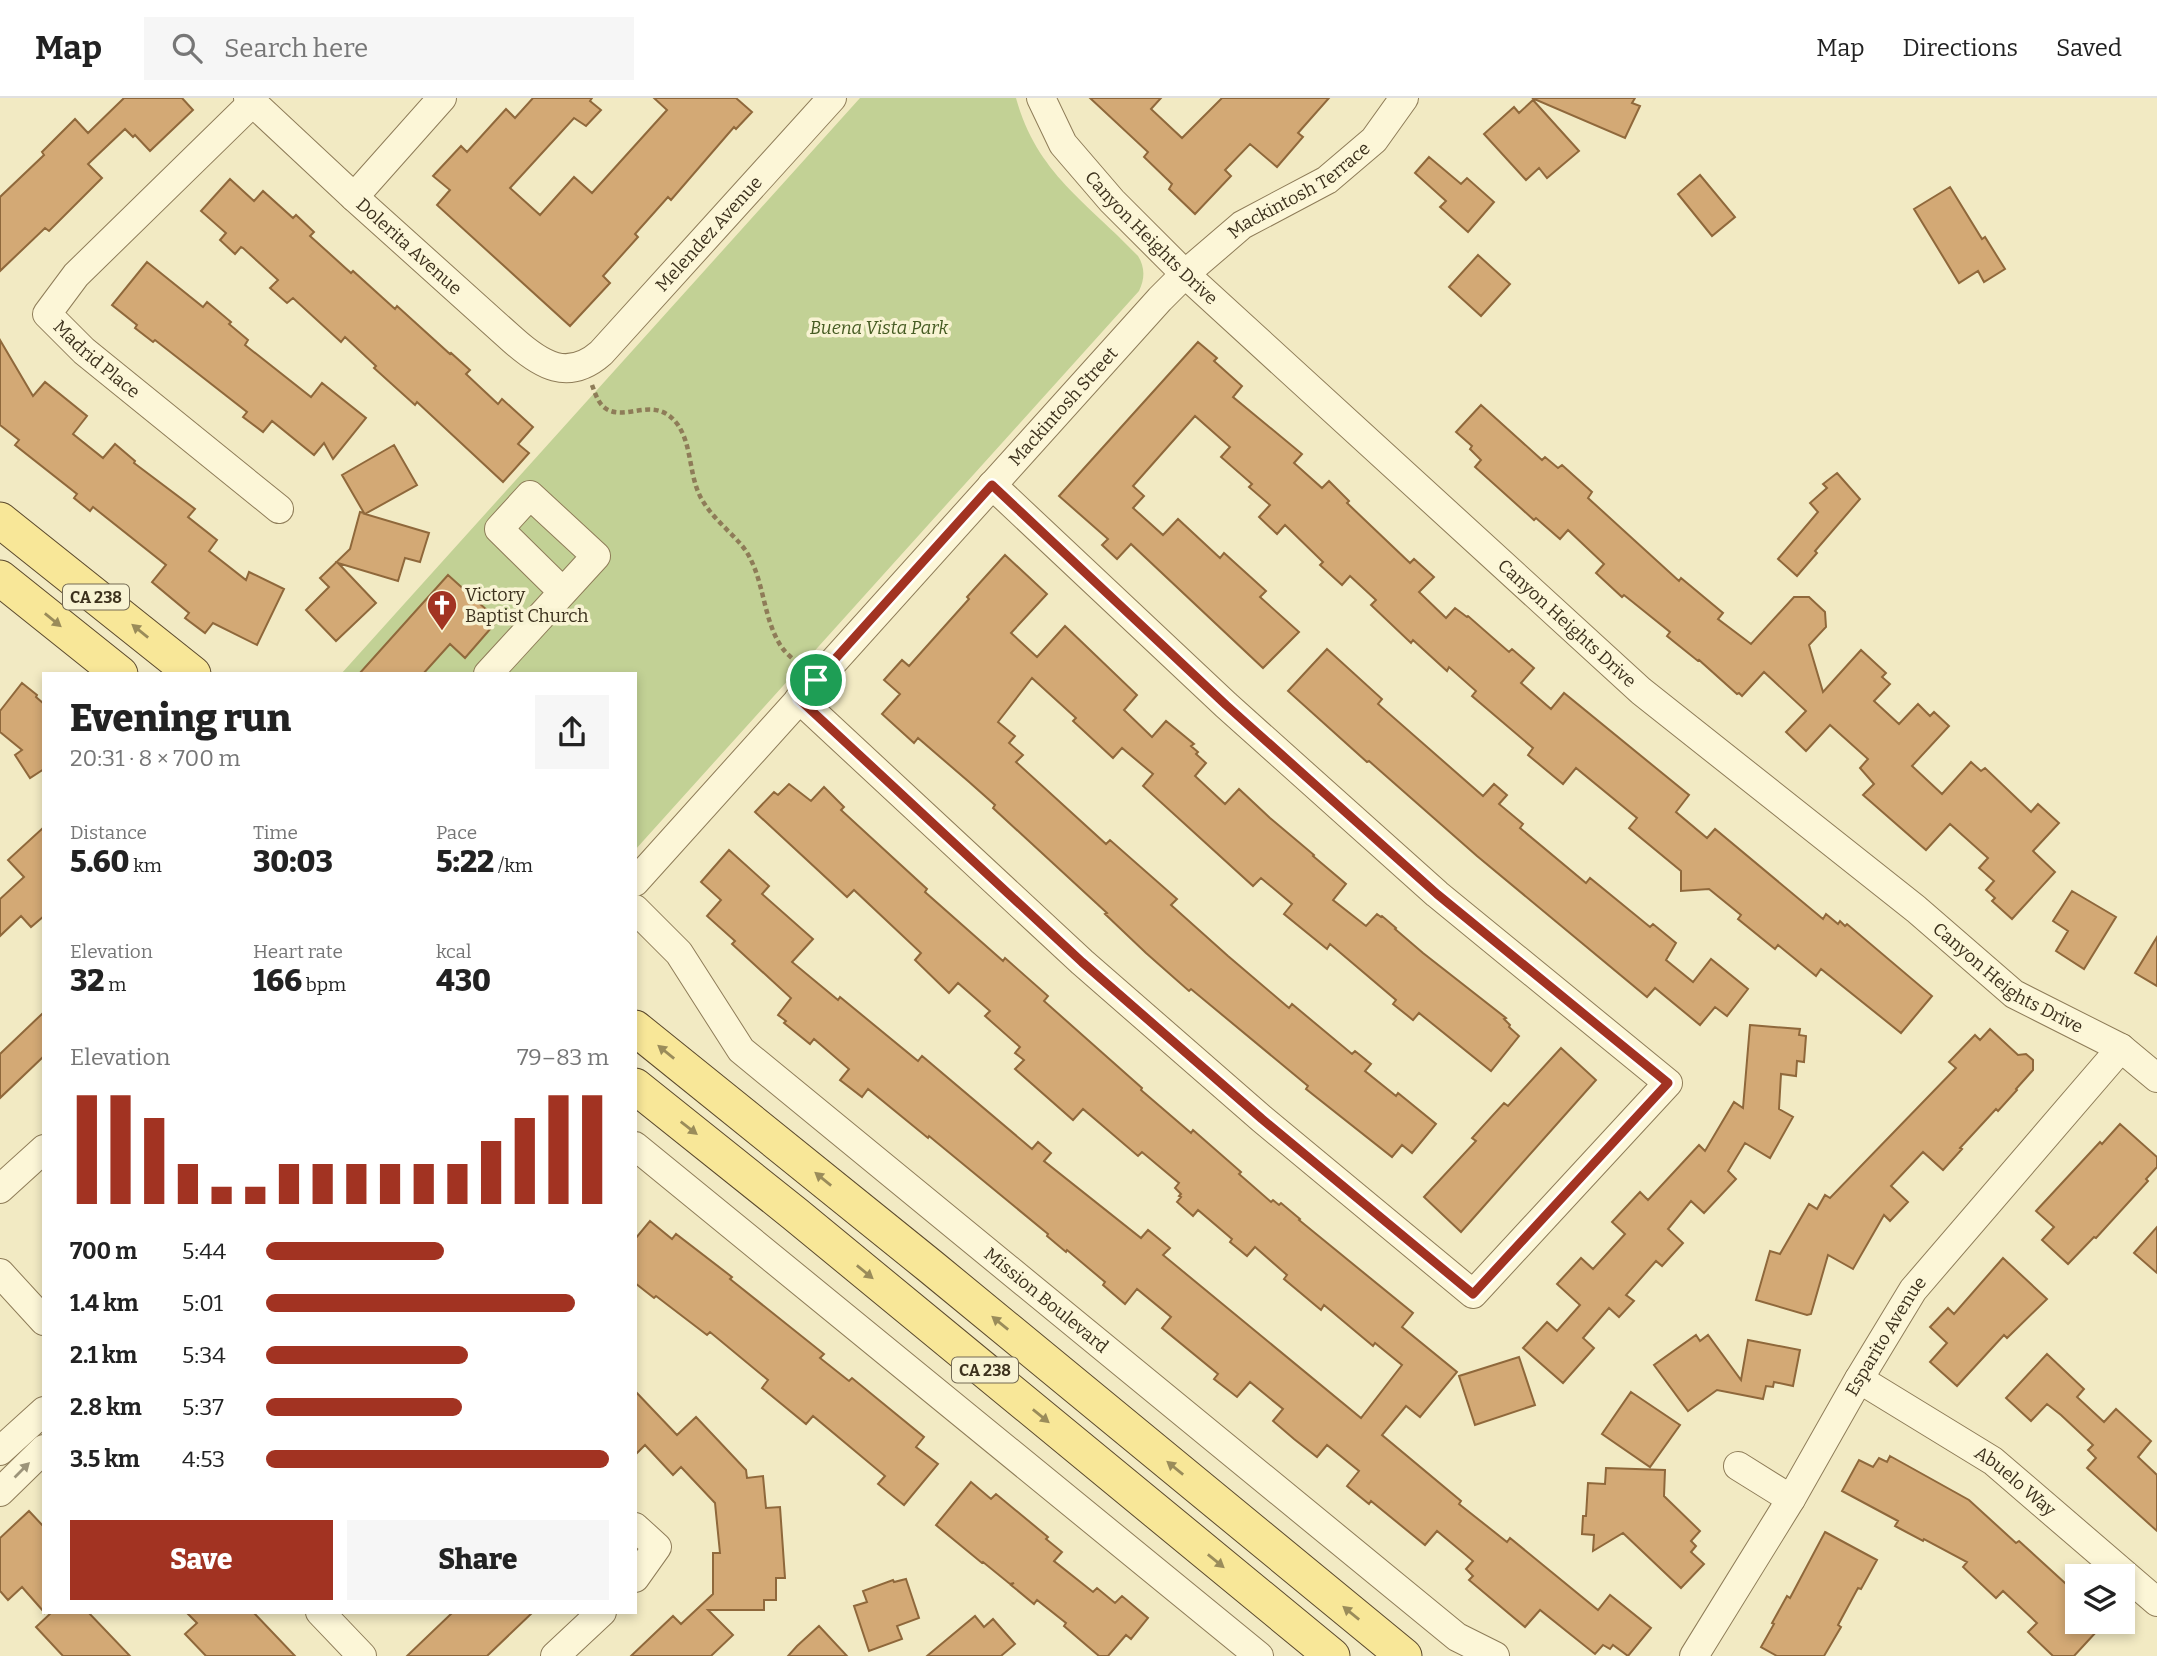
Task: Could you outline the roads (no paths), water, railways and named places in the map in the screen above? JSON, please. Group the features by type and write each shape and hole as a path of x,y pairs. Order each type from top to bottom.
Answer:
{"main road":[{"name":"CA 238","path":"0,520 190,672"},
{"name":"CA 238","path":"0,578 118,672"},
{"name":"CA 238","path":"637,1030 1404,1656"},
{"name":"CA 238","path":"637,1088 834,1245 1332,1656"}],"street":[{"path":"354,197 442,98"},
{"name":"Melendez Avenue","path":"583,365 596,358 607,347 832,98"},
{"name":"Canyon Heights Drive","path":"1041,98 1063,144 1112,201 1185,274 1641,691 1916,909 2014,994 2121,1048 2157,1078"},
{"name":"Mackintosh Terrace","path":"1185,274 1242,225 1327,180 1374,140 1405,98"},
{"name":"Dolerita Avenue","path":"250,100 529,354 560,368 583,365"},
{"name":"Madrid Place","path":"250,100 76,275 47,314 84,351 279,509"},
{"name":"Mackintosh Street","path":"637,880 1185,274"},
{"path":"808,690 1082,962 1262,1119 1473,1294 1668,1083 1427,885 1226,705 992,485"},
{"path":"490,672 563,592"},
{"name":"Mission Boulevard","path":"637,911 679,953 741,1050 1457,1637 1495,1656"},
{"name":"Esparito Avenue","path":"1696,1656 1913,1290 2121,1048"},
{"path":"637,1148 1259,1656"},
{"path":"0,1189 42,1151"},
{"path":"0,1273 42,1319"},
{"name":"Abuelo Way","path":"1859,1379 1993,1461 2157,1602"},
{"path":"0,1451 42,1413"},
{"path":"0,1492 42,1451"},
{"path":"1738,1466 1791,1499"},
{"path":"637,1529 657,1548 637,1575"},
{"path":"322,1614 362,1656"},
{"path":"555,1656 600,1614"}],"place":[{"name":"Victory Baptist Church","path":"442,632"}],"park label":[{"name":"Buena Vista Park","path":"879,328"}]}
